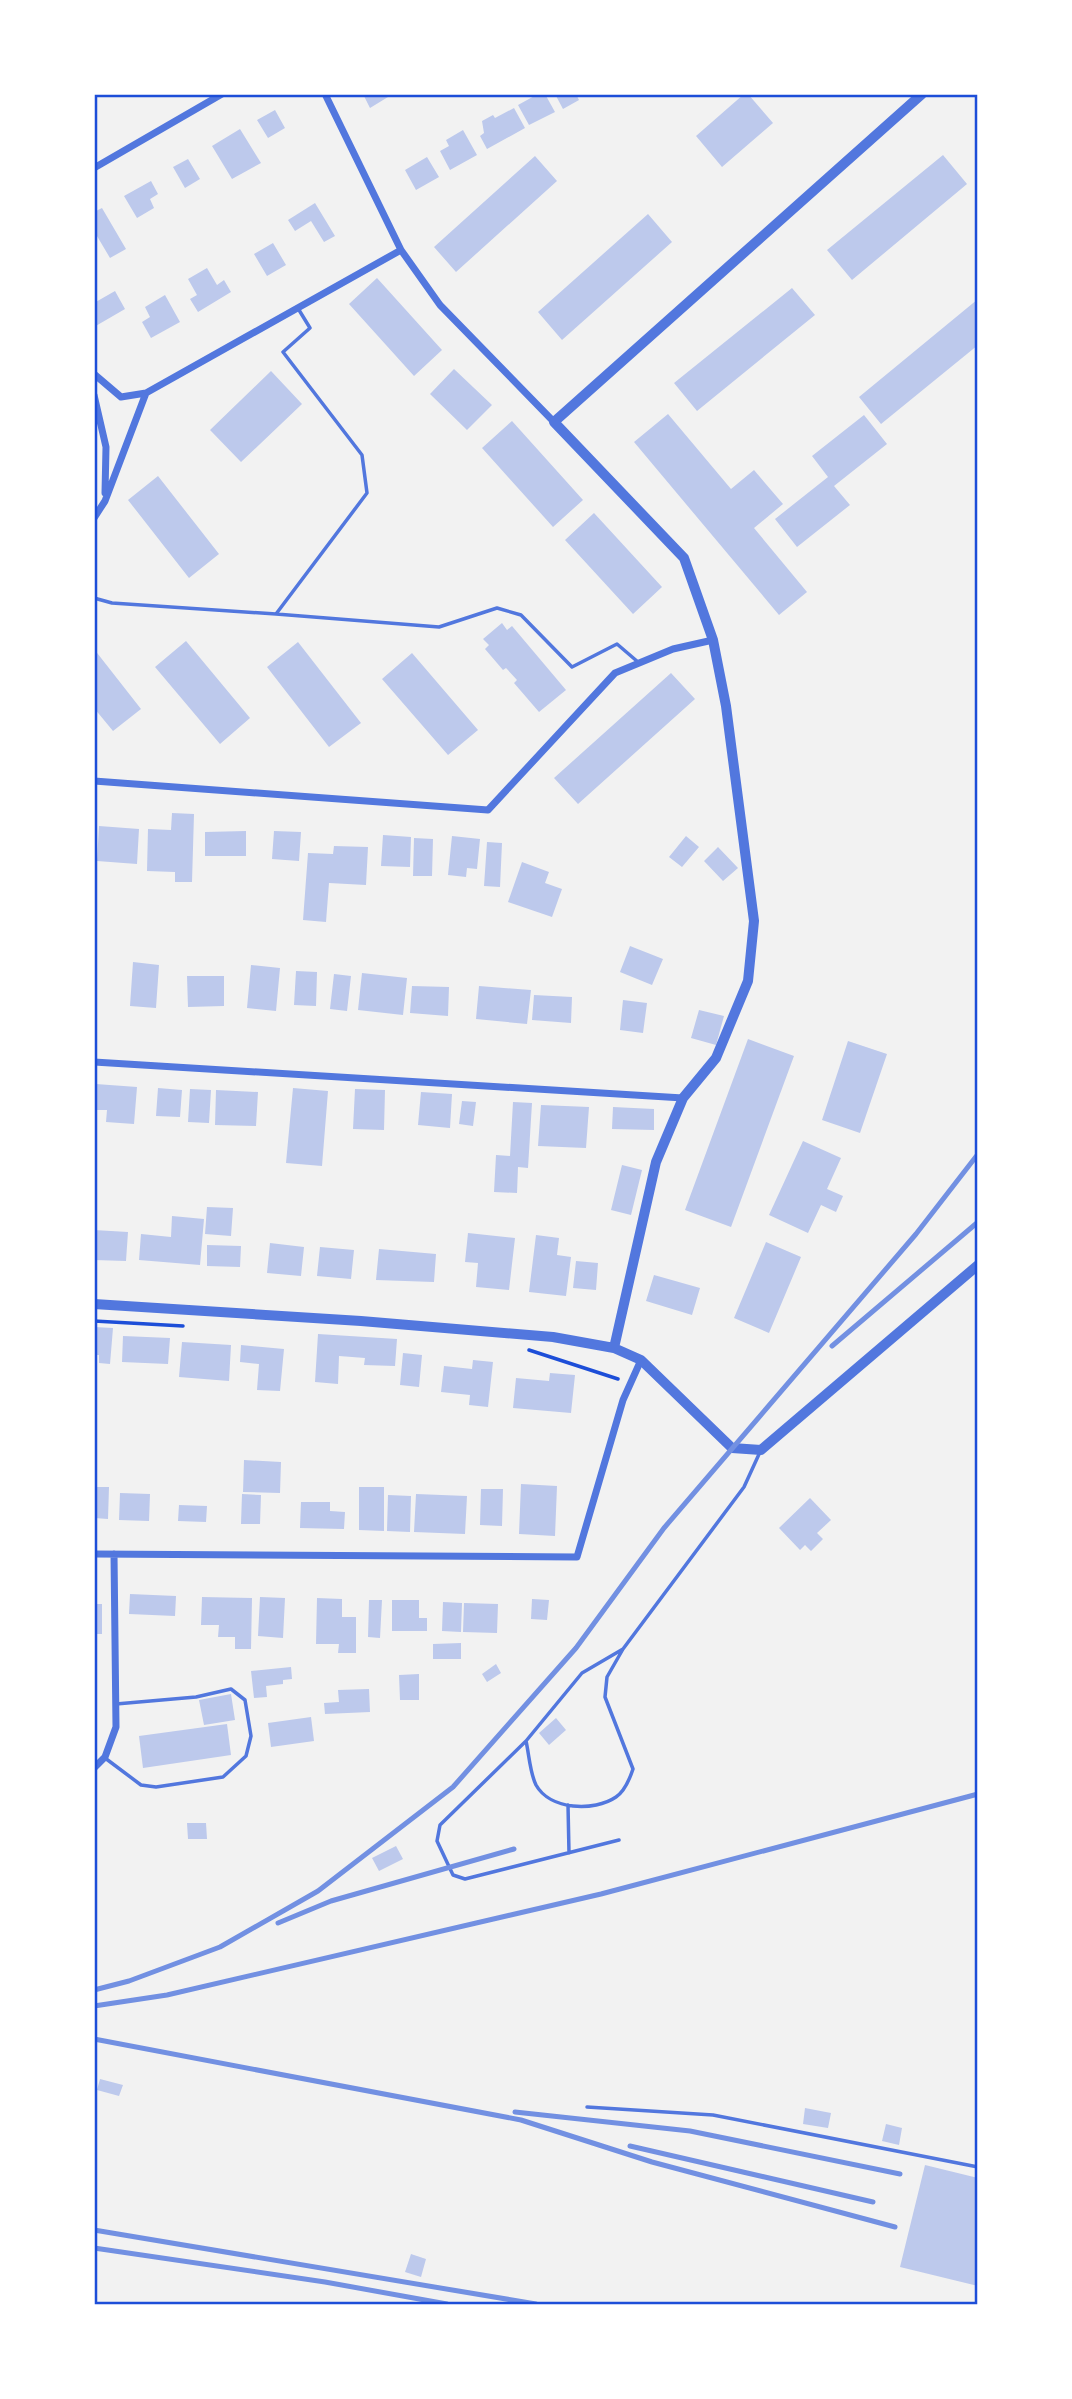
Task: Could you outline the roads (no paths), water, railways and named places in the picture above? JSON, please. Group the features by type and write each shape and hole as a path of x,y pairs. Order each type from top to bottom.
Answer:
{"street":[{"path":"94,168 222,94"},
{"path":"325,94 401,250 440,305 684,558 713,640 726,706 754,921 748,981 716,1058 683,1098 656,1162 614,1348"},
{"path":"554,422 922,94"},
{"path":"94,374 121,397 146,393 401,250"},
{"path":"94,518 105,501 146,393"},
{"path":"94,396 106,447 105,501"},
{"path":"94,781 488,810 615,673 673,649 713,640"},
{"path":"94,1062 683,1098"},
{"path":"94,1304 388,1323 553,1337 614,1348 640,1360 732,1448 761,1450 978,1265"},
{"path":"94,1554 577,1557 630,1384 640,1360"},
{"path":"94,1768 105,1757 116,1727 114,1554"}],"lane":[{"path":"276,614 368,493 362,455 283,352 310,328 298,308"},
{"path":"94,598 112,603 439,627 497,608 520,615 572,667 617,643 639,662"},
{"path":"526,1741 536,1785 554,1802 580,1807 617,1797 633,1769 605,1697 607,1677 622,1649 744,1487 761,1450"},
{"path":"619,1840 465,1880 453,1875 437,1841 440,1825 526,1741 582,1673 622,1649"},
{"path":"105,1757 141,1786 156,1787 223,1777 246,1756 251,1736 245,1700 232,1689 196,1696 116,1704"},
{"path":"568,1805 569,1853"},
{"path":"587,2107 713,2115 978,2167"}],"railway":[{"path":"94,1990 129,1981 220,1947 318,1891 453,1787 576,1648 664,1528 916,1234 978,1154"},
{"path":"832,1346 978,1222"},
{"path":"94,2006 167,1995 601,1894 978,1794"},
{"path":"278,1923 331,1901 514,1849"},
{"path":"94,2039 521,2120 652,2162 895,2227"},
{"path":"515,2112 690,2131 900,2174"},
{"path":"630,2146 873,2202"},
{"path":"94,2230 536,2304"},
{"path":"94,2248 325,2282 447,2304"}]}
